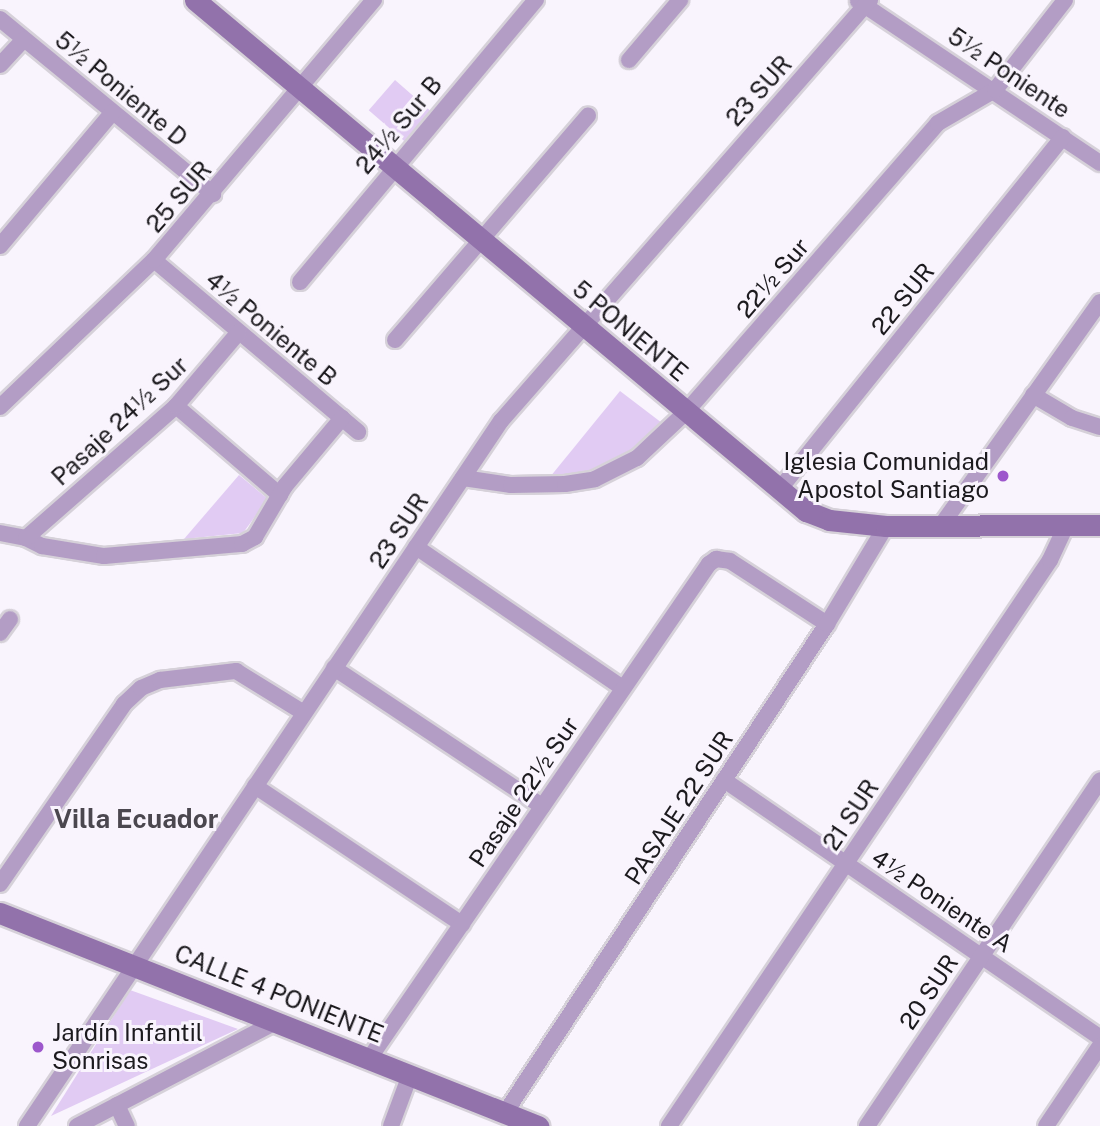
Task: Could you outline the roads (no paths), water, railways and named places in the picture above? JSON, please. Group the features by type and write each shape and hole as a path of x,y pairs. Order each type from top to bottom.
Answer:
{"street":[{"name":"5 PONIENTE","path":"195,0 779,490 817,516 887,526 1100,524"},
{"name":"25 SUR","path":"0,407 154,260 213,194 374,0"},
{"name":"24½ Sur B","path":"300,282 394,166 536,0"},
{"path":"629,60 680,0"},
{"name":"22½ Sur","path":"463,478 540,486 595,479 638,457 686,412 939,123 995,90 1065,0"},
{"name":"5½ Poniente","path":"864,2 1100,163"},
{"name":"23 SUR","path":"27,1126 501,421 582,324 864,2"},
{"name":"5½ Poniente D","path":"0,19 213,194"},
{"path":"0,65 24,39"},
{"path":"0,246 113,112"},
{"path":"395,340 588,116"},
{"name":"22 SUR","path":"779,490 1063,137"},
{"name":"4½ Poniente B","path":"154,260 358,432"},
{"path":"940,527 1100,302"},
{"name":"Pasaje 24½ Sur","path":"26,538 176,406 239,332"},
{"path":"1033,396 1072,418 1100,427"},
{"path":"176,406 279,495"},
{"path":"0,533 26,538 42,547 104,556 235,545 255,537 279,495 342,418"},
{"name":"PASAJE 22 SUR","path":"505,1113 827,624 887,526"},
{"name":"21 SUR","path":"669,1126 1050,560 1066,526"},
{"path":"416,547 623,688"},
{"name":"Pasaje 22½ Sur","path":"369,1059 701,575 716,559 723,559 827,624"},
{"path":"0,634 10,618"},
{"path":"334,668 542,806"},
{"path":"0,884 124,704 141,688 160,680 236,671 304,713"},
{"name":"4½ Poniente A","path":"724,780 1100,1037"},
{"name":"20 SUR","path":"867,1126 1100,780"},
{"path":"255,786 461,924"},
{"name":"CALLE 4 PONIENTE","path":"0,913 538,1126"},
{"path":"78,1126 276,1022"},
{"path":"1046,1126 1100,1046"},
{"path":"391,1126 410,1075"},
{"path":"117,1105 127,1126"}],"place":[{"name":"Iglesia Comunidad Apostol Santiago","path":"1003,476"},
{"name":"Jardín Infantil Sonrisas","path":"38,1047"}],"district":[{"name":"Villa Ecuador","path":"136,819"}]}
